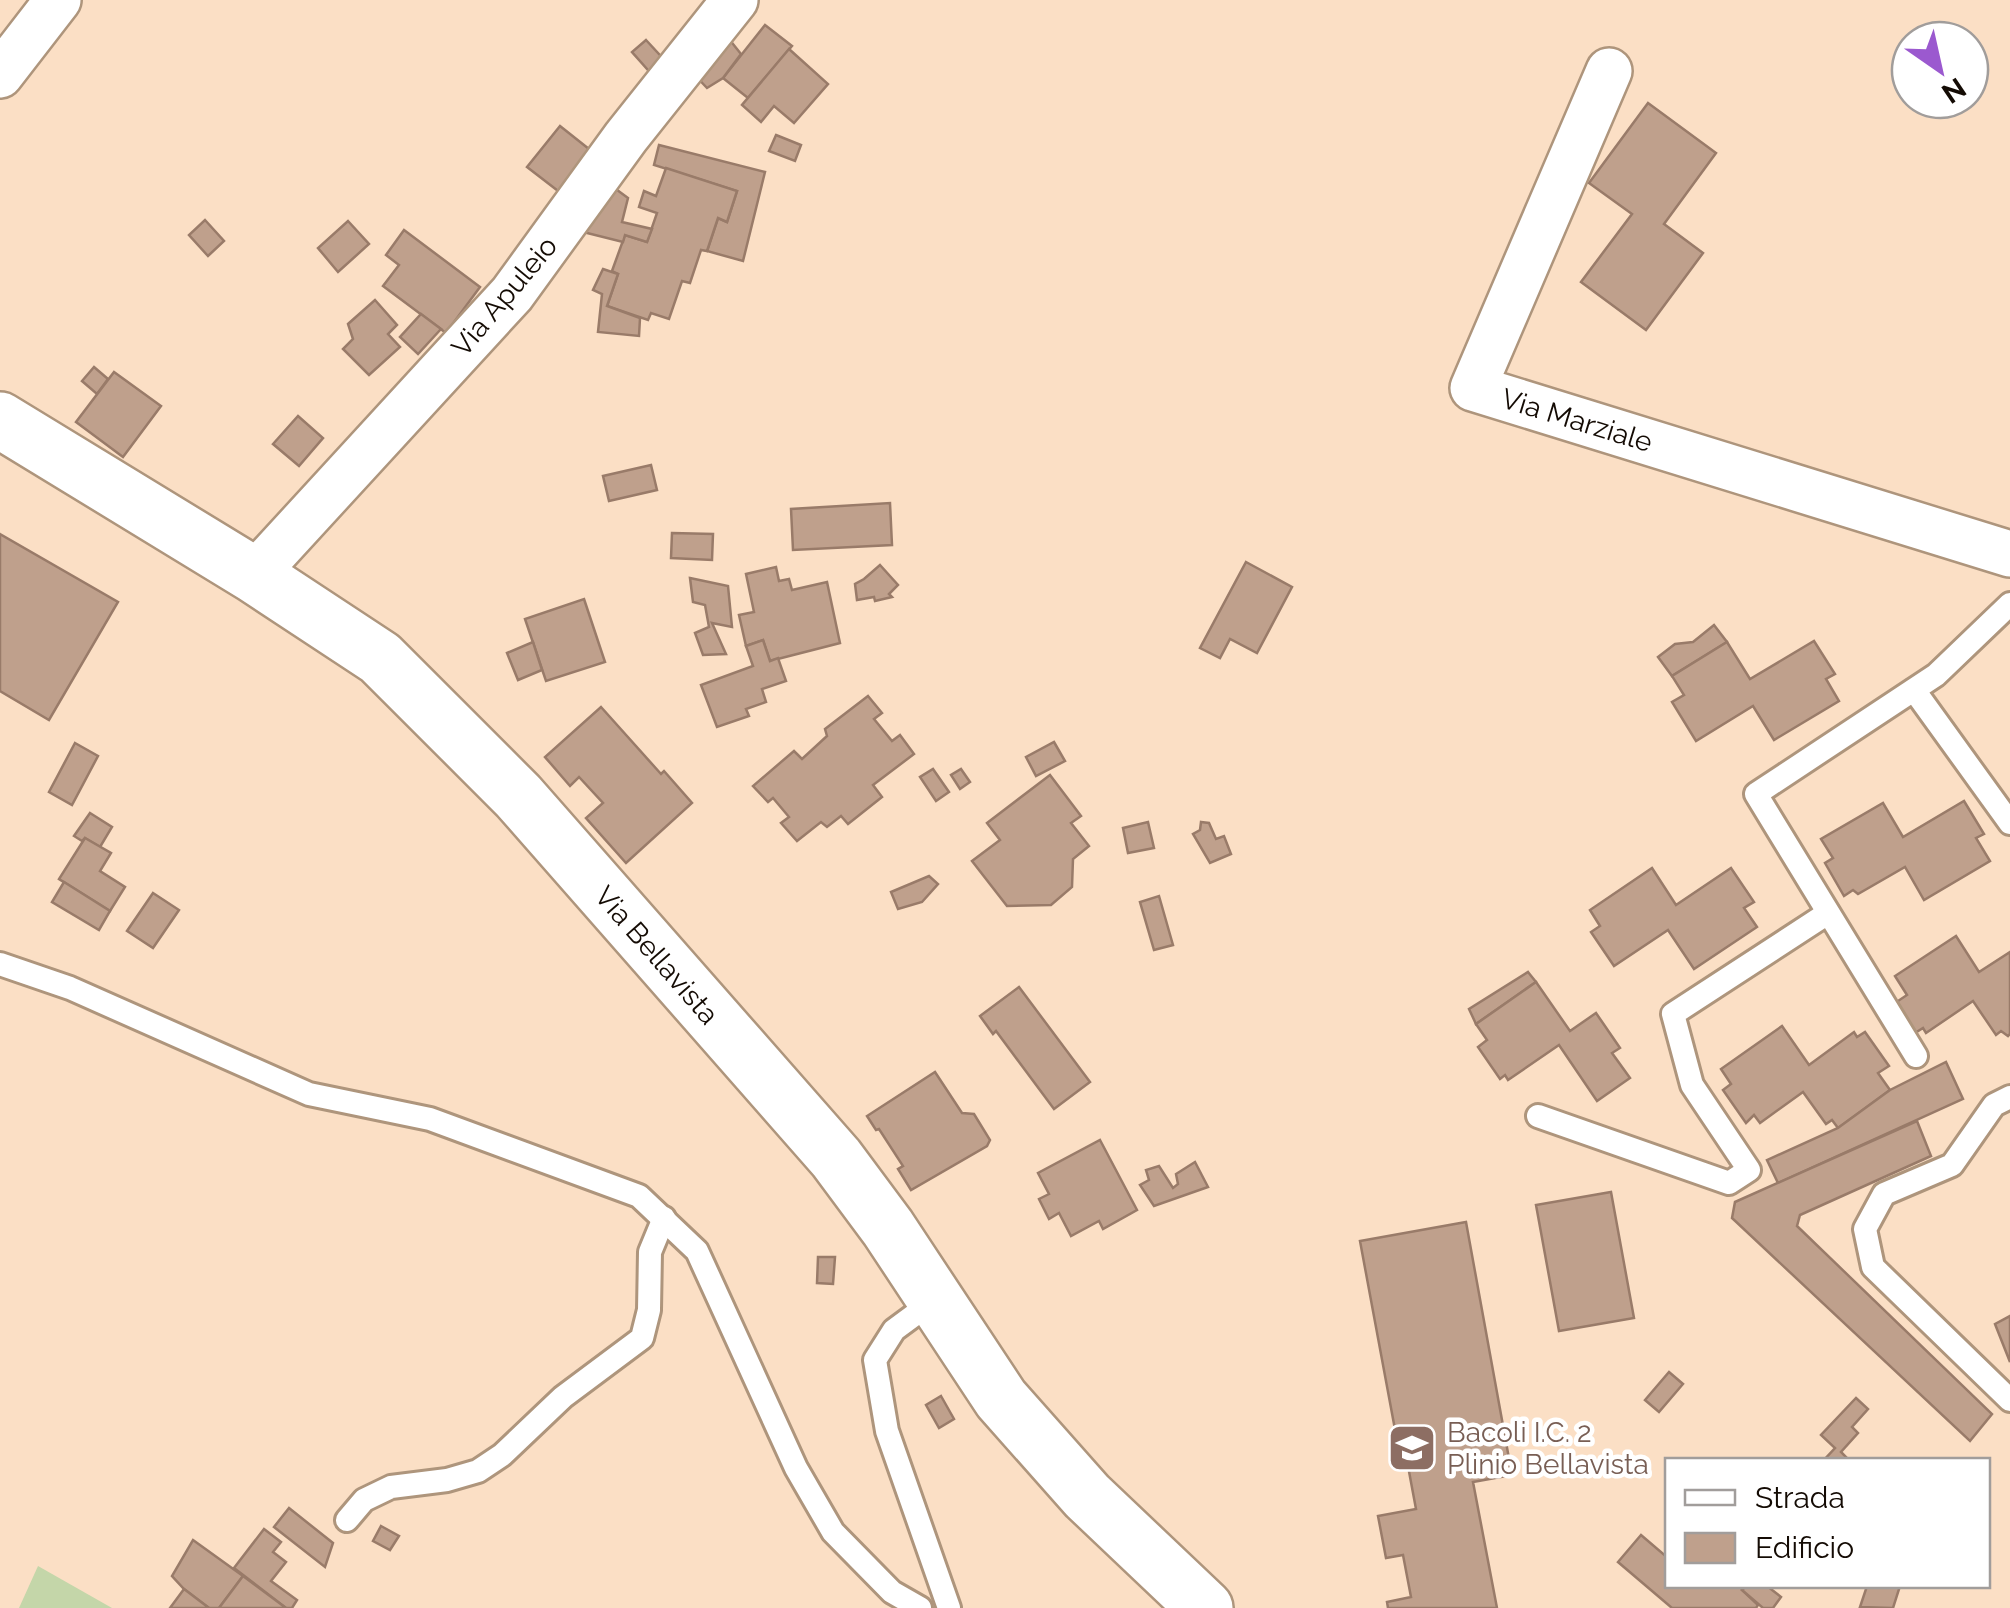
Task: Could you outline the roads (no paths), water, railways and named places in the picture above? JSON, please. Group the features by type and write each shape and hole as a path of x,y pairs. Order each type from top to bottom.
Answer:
{"street":[{"path":"0,74 58,0"},
{"name":"Via Apuleio","path":"254,575 512,294 626,137 735,0"},
{"name":"Via Marziale","path":"1609,72 1473,388 2010,554"},
{"name":"Via Bellavista","path":"0,420 254,575 380,658 518,796 836,1158 1002,1398 1087,1496 1205,1608"}],"lane":[{"path":"1916,1056 1756,794 1936,675 2010,604"},
{"path":"1914,690 2010,823"},
{"path":"1538,1116 1729,1183 1749,1170 1692,1085 1674,1014 1828,913"},
{"path":"0,964 70,988 309,1094 430,1119 639,1196 697,1251 796,1468 833,1532 892,1592 920,1608"},
{"path":"2010,1097 1994,1105 1952,1165 1884,1194 1866,1229 1873,1267 2010,1400"},
{"path":"347,1520 364,1500 391,1486 447,1480 478,1471 502,1455 563,1397 642,1338 649,1310 650,1252 664,1218"},
{"path":"936,1299 894,1330 875,1360 887,1431 950,1608"}],"place":[{"name":"Bacoli I.C. 2 Plinio Bellavista","path":"1412,1448"}]}
